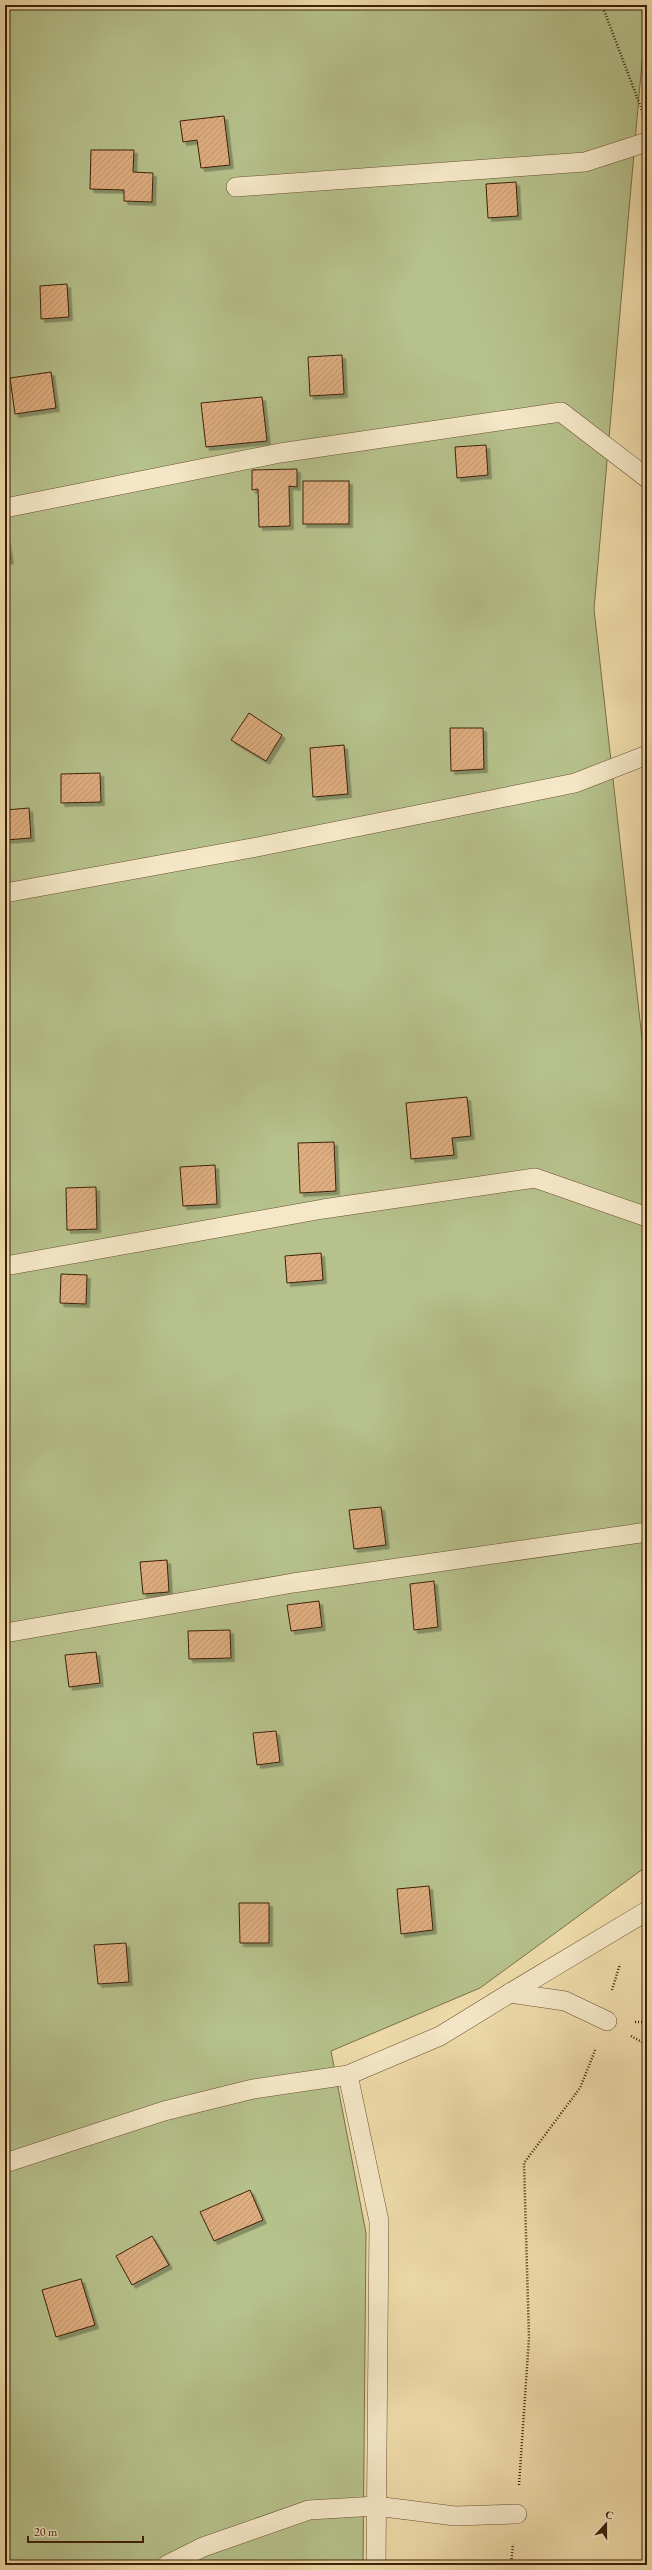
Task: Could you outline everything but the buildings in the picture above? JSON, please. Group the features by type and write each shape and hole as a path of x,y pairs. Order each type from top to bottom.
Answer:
{"lane":[{"path":"236,187 585,162 647,142"},
{"path":"5,508 280,453 561,412 647,478"},
{"path":"5,893 257,847 575,783 647,755"},
{"path":"5,1266 323,1209 535,1178 647,1217"},
{"path":"5,1633 292,1583 647,1532"},
{"path":"5,2163 164,2111 253,2089 348,2075 440,2036 643,1913"},
{"path":"510,1993 565,2001 607,2021"},
{"path":"348,2075 379,2221 376,2565"},
{"path":"167,2565 202,2547 309,2510 376,2506 455,2516 517,2514"}],"path":[{"path":"602,5 644,117"},
{"path":"511,2565 517,2514 529,2338 524,2164 580,2088 607,2021 615,1978 643,1913"}],"green space":[{"path":"5,5 647,5 594,609 647,1083 647,1866 480,1988 331,2051 366,2233 363,2565 5,2565"}]}
